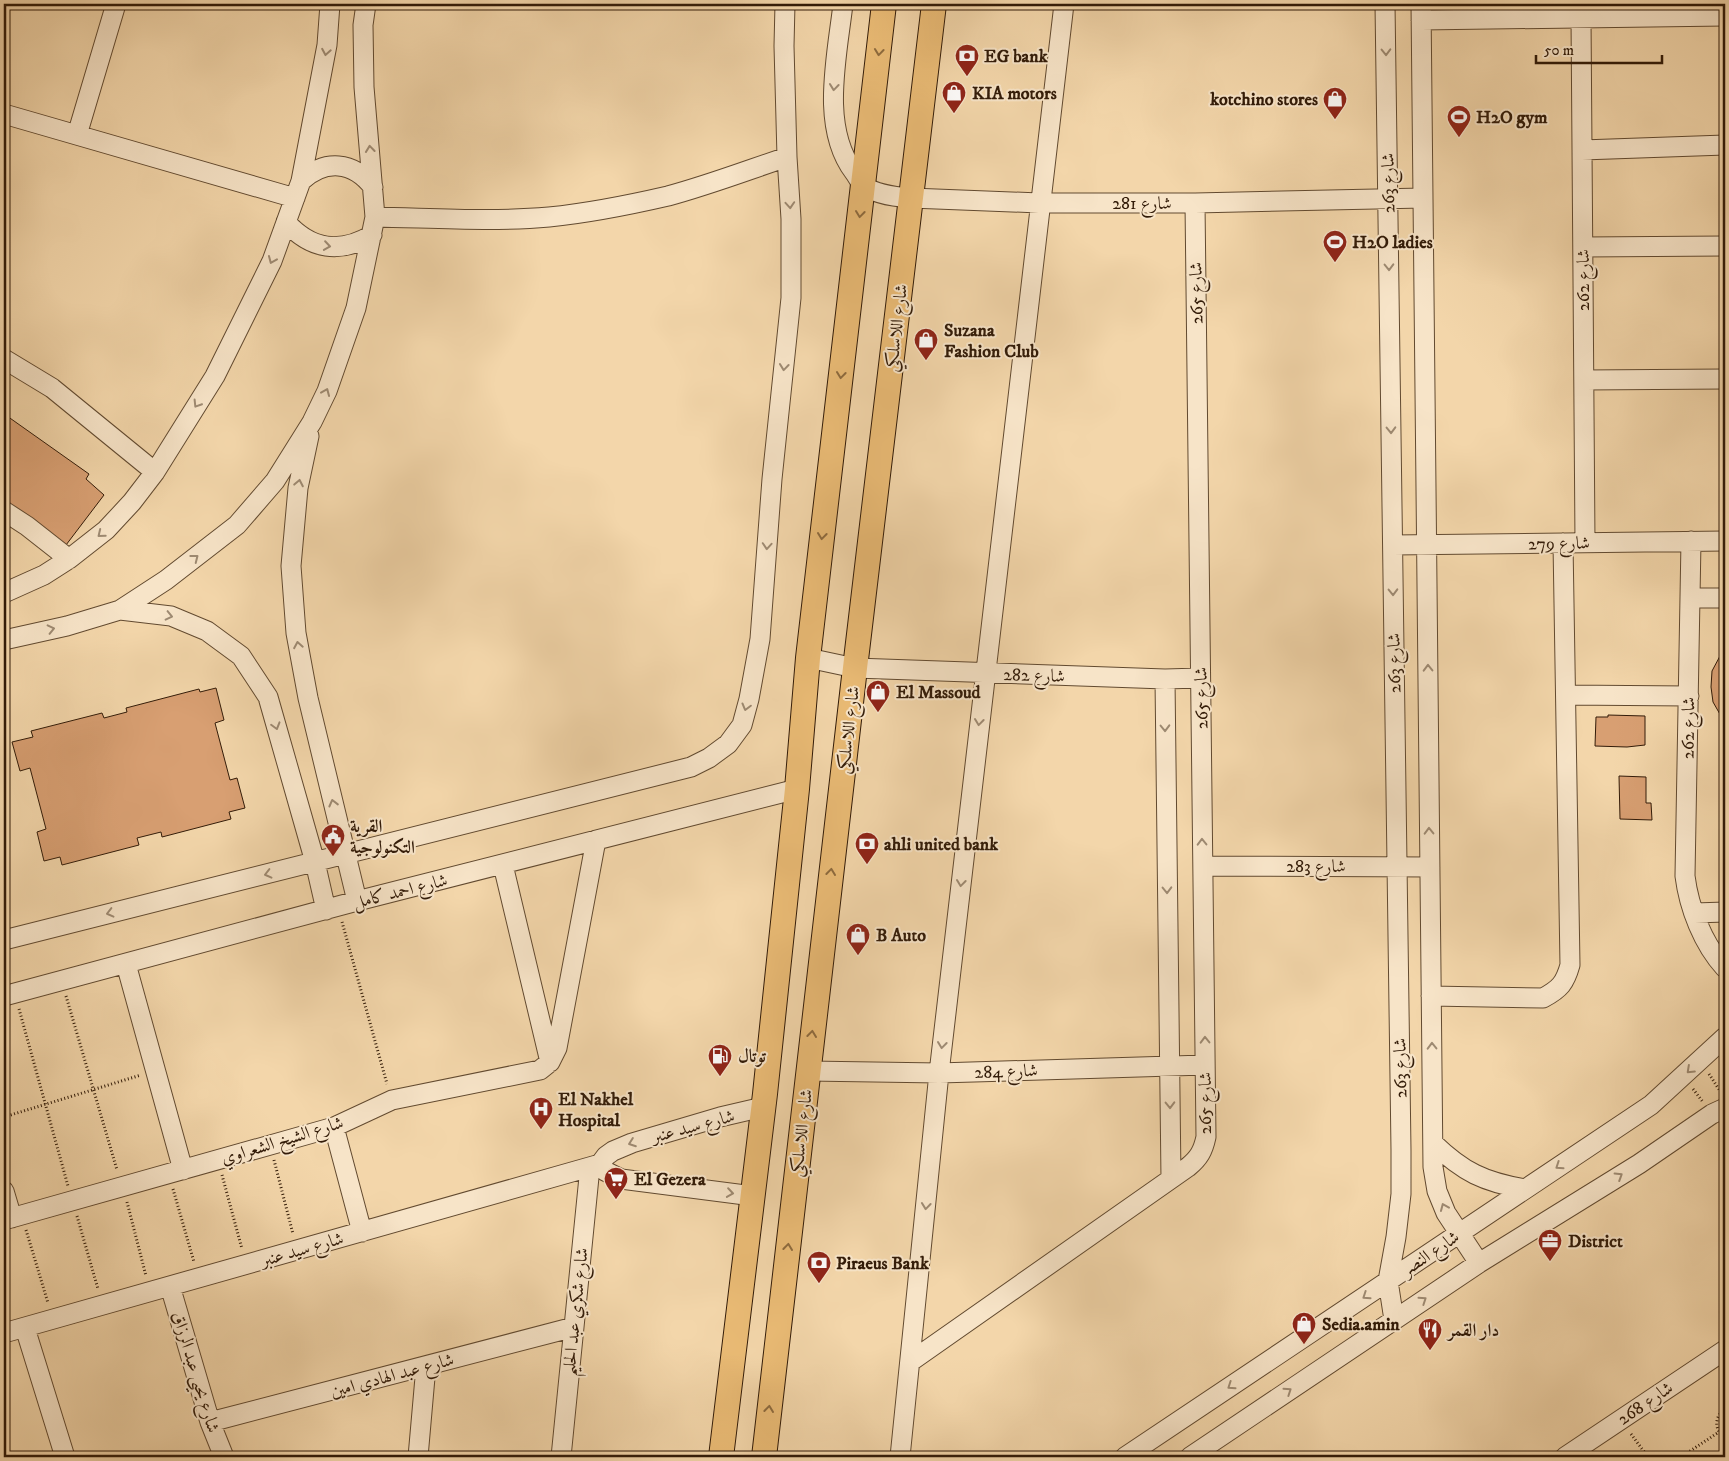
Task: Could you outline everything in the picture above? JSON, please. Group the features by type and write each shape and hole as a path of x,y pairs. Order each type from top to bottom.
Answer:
{"main road":[{"path":"721,1457 764,1108 797,789 808,658 884,4"},
{"name":"شارع اللاسلكي","path":"764,1457 934,4"}],"street":[{"path":"77,135 116,4"},
{"path":"4,593 44,575 69,559 106,530 132,502 155,472 215,376 272,261 298,189 327,45 330,4"},
{"path":"4,640 67,626 120,610 166,580 237,525 276,481 312,422 327,391 356,308 374,226 373,187 364,87 363,25 366,4"},
{"path":"4,940 691,767 709,758 728,744 742,725 749,699 760,639 772,479 791,298 792,243 787,157 784,46 786,4"},
{"path":"843,4 832,104 834,124 847,163 864,185"},
{"path":"900,1457 939,1073 1039,204 1064,4"},
{"name":"شارع 263","path":"1385,4 1401,1194 1396,1238 1388,1281 1394,1320"},
{"path":"1421,12 1581,18 1725,16"},
{"name":"شارع 263","path":"1421,12 1433,1167 1438,1191 1446,1213 1479,1262"},
{"name":"شارع 262","path":"1581,18 1585,542"},
{"path":"4,114 77,135 298,189"},
{"path":"1582,150 1725,145"},
{"path":"286,222 294,231 315,243 326,246 350,245 374,226 548,217 600,210 669,196 787,157"},
{"path":"298,189 308,174 328,166 338,166 358,172 373,187"},
{"name":"شارع 281","path":"864,185 894,197 1039,204 1423,198"},
{"name":"شارع 265","path":"910,1362 1197,1159 1203,1149 1206,1137 1196,203"},
{"path":"1583,247 1725,246"},
{"path":"4,359 52,388 155,472"},
{"path":"1584,380 1725,379"},
{"path":"312,422 298,488 291,566 296,632 308,698 358,901"},
{"path":"4,511 27,526 69,559"},
{"name":"شارع 262","path":"1692,541 1685,876 1688,898 1703,936 1712,952 1725,968"},
{"name":"شارع 279","path":"1393,545 1725,541"},
{"path":"1431,996 1543,998 1556,991 1566,979 1570,965 1563,543"},
{"path":"1690,598 1725,598"},
{"path":"120,610 171,616 207,631 241,656 268,696 315,862 332,908"},
{"name":"شارع 282","path":"808,658 855,668 985,674 1165,679 1200,678"},
{"name":"شارع 265","path":"1165,679 1171,1178"},
{"path":"1566,695 1689,696"},
{"name":"شارع احمد كامل","path":"9,995 358,901 797,789"},
{"path":"550,1062 558,1048 596,840"},
{"path":"503,864 550,1062"},
{"name":"شارع 283","path":"1202,866 1430,866"},
{"path":"1695,913 1725,912"},
{"path":"126,964 156,1071 176,1172"},
{"name":"شارع النصر","path":"1125,1457 1651,1105 1725,1037"},
{"name":"شارع الشيخ الشعراوي","path":"12,1218 334,1127 392,1100 540,1070 550,1062"},
{"name":"شارع 284","path":"808,1071 939,1073 1205,1065"},
{"name":"شارع سيد عنبر","path":"4,1333 595,1166 613,1151 632,1143 720,1117 764,1108"},
{"name":"شارع النصر","path":"1190,1457 1479,1262 1639,1164 1719,1111"},
{"path":"334,1127 362,1232"},
{"path":"1432,1143 1452,1161 1474,1175 1499,1185 1525,1189"},
{"path":"595,1166 621,1179 753,1196"},
{"name":"شارع شكري عبد الحليم","path":"561,1457 574,1327 595,1166"},
{"path":"4,1191 12,1218"},
{"name":"شارع يحيى عبد الرزاق","path":"170,1286 210,1422 224,1457"},
{"name":"شارع عبد الهادي امين","path":"210,1422 574,1327"},
{"path":"25,1328 64,1457"},
{"name":"شارع 268","path":"1565,1457 1725,1350"},
{"path":"418,1457 426,1366"}],"path":[{"path":"332,908 392,1100"},
{"path":"62,981 122,1187 150,1292"},
{"path":"9,995 45,1103 102,1305"},
{"path":"1700,1060 1725,1099"},
{"path":"4,1116 156,1071"},
{"path":"1683,1076 1719,1111"},
{"path":"270,1145 297,1250"},
{"path":"218,1160 246,1265"},
{"path":"176,1172 199,1278"},
{"path":"12,1218 54,1319"},
{"path":"1725,1409 1719,1414 1717,1420 1719,1432 1725,1438"},
{"path":"1620,1420 1648,1457"},
{"path":"1681,1457 1719,1432"}],"building":[{"path":"7,416 89,474 86,479 104,495 66,545 33,527 4,505 4,418"},
{"path":"1725,651 1725,720 1713,702 1711,687 1712,671"},
{"path":"216,688 224,720 215,723 230,780 237,778 245,808 229,812 231,819 162,837 161,832 137,838 139,845 62,865 60,857 44,861 37,832 46,829 30,768 20,771 12,742 33,737 31,731 102,713 104,718 127,712 126,708 199,689 200,692"},
{"path":"1608,715 1645,716 1645,745 1627,747 1595,746 1596,717 1608,717"},
{"path":"1722,772 1725,772 1725,828 1721,828"},
{"path":"1619,776 1646,777 1646,803 1651,803 1652,820 1620,819"}],"place":[{"name":"EG bank","path":"967,77"},
{"name":"KIA motors","path":"954,114"},
{"name":"kotchino stores","path":"1335,120"},
{"name":"H2O gym","path":"1459,138"},
{"name":"H2O ladies","path":"1335,263"},
{"name":"Suzana Fashion Club","path":"926,361"},
{"name":"El Massoud","path":"878,713"},
{"name":"القرية التكنولوجية","path":"333,857"},
{"name":"ahli united bank","path":"867,865"},
{"name":"B Auto","path":"858,956"},
{"name":"توتال","path":"720,1077"},
{"name":"El Nakhel Hospital","path":"541,1130"},
{"name":"El Gezera","path":"616,1200"},
{"name":"District","path":"1550,1262"},
{"name":"Piraeus Bank","path":"819,1284"},
{"name":"Sedia.amin","path":"1304,1345"},
{"name":"دار القمر","path":"1430,1351"}]}
